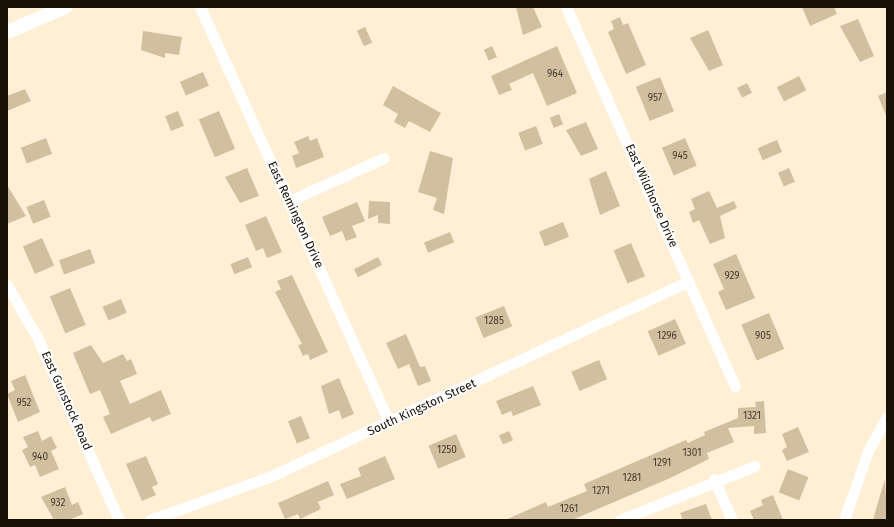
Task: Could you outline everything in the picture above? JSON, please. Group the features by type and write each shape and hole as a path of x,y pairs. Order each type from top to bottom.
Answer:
{"main road":[{"path":"7,32 66,7"}],"street":[{"name":"East Remington Drive","path":"200,7 390,423"},
{"name":"East Wildhorse Drive","path":"566,7 736,386"},
{"path":"289,201 384,158"},
{"name":"South Kingston Street","path":"150,520 269,477 390,423 689,282"},
{"name":"East Gunstock Road","path":"7,285 37,337 119,520"},
{"path":"844,520 868,451 887,417"},
{"path":"620,520 714,479 755,466"},
{"path":"714,479 732,520"}],"building":[{"path":"516,7 533,7 542,27 523,35"},
{"path":"802,7 834,7 837,14 810,26"},
{"path":"620,17 623,25 628,23 646,65 626,74 608,32 614,29 611,21"},
{"path":"858,19 874,56 860,62 840,26"},
{"path":"365,27 372,42 364,46 357,31"},
{"path":"708,30 723,65 709,71 690,38"},
{"path":"143,31 182,37 179,55 165,53 165,58 141,50"},
{"path":"492,46 497,57 489,61 484,50"},
{"path":"557,46 577,93 547,106 533,73 509,84 512,90 499,95 491,76"},
{"path":"203,72 209,86 186,96 180,82"},
{"path":"799,76 806,90 784,102 777,87"},
{"path":"660,77 674,111 650,121 636,87"},
{"path":"747,83 752,93 742,98 737,88"},
{"path":"393,86 441,113 430,132 409,121 405,128 394,122 398,114 383,105"},
{"path":"25,89 31,101 7,111 7,96"},
{"path":"887,92 887,118 878,96"},
{"path":"178,111 184,126 171,131 165,116"},
{"path":"219,111 235,149 215,157 199,120"},
{"path":"559,114 563,124 554,128 550,118"},
{"path":"586,122 598,149 581,156 566,130"},
{"path":"536,126 543,144 525,151 518,133"},
{"path":"308,136 310,141 317,138 324,157 296,168 292,156 299,153 294,142"},
{"path":"46,138 52,154 27,164 21,148"},
{"path":"685,138 697,166 674,175 662,148"},
{"path":"777,140 782,152 763,160 758,148"},
{"path":"430,151 453,158 444,214 433,210 437,198 418,192"},
{"path":"247,168 259,196 240,203 225,177"},
{"path":"789,168 795,182 784,186 778,173"},
{"path":"606,171 620,206 600,215 589,179"},
{"path":"7,185 26,216 7,224"},
{"path":"709,191 717,208 734,201 737,208 720,216 725,238 710,244 699,220 693,223 689,212 695,209 691,199"},
{"path":"44,200 51,217 33,224 26,207"},
{"path":"369,201 390,202 390,224 378,223 378,215 368,219"},
{"path":"357,202 365,221 352,226 357,237 346,241 342,231 330,236 322,217"},
{"path":"266,216 282,252 267,258 263,248 256,251 245,225"},
{"path":"563,222 569,237 545,247 539,232"},
{"path":"450,232 454,242 428,253 424,242"},
{"path":"42,238 54,265 35,274 23,247"},
{"path":"631,243 645,276 628,284 614,250"},
{"path":"90,249 95,263 64,274 59,260"},
{"path":"736,254 755,298 726,310 718,292 724,289 713,264"},
{"path":"248,257 252,267 235,274 230,264"},
{"path":"378,257 382,265 358,277 354,269"},
{"path":"292,275 328,352 310,360 308,354 303,356 298,345 302,344 275,292 281,289 277,281"},
{"path":"70,288 86,325 65,333 50,297"},
{"path":"121,299 127,313 108,321 103,307"},
{"path":"504,306 512,326 483,338 475,318"},
{"path":"769,313 784,349 757,361 741,325"},
{"path":"675,319 686,344 659,356 648,331"},
{"path":"406,334 420,367 425,366 431,381 418,386 409,364 398,369 386,343"},
{"path":"91,345 103,363 123,354 127,361 131,359 137,374 120,381 130,404 161,390 171,414 152,422 150,417 111,434 103,417 110,414 100,390 90,394 73,353"},
{"path":"599,360 607,379 580,391 571,372"},
{"path":"25,375 40,412 18,422 7,394 15,390 11,381"},
{"path":"339,378 354,414 342,419 339,410 329,414 321,386"},
{"path":"533,386 541,405 513,416 511,411 502,415 496,401"},
{"path":"764,401 766,433 754,434 754,426 728,428 734,442 707,453 709,459 668,479 572,520 505,520 546,502 548,507 587,491 584,484 686,440 688,443 705,435 704,432 738,418 738,408 756,407 755,402"},
{"path":"301,416 310,438 297,443 288,421"},
{"path":"798,427 809,452 787,461 782,450 787,447 782,434"},
{"path":"38,431 42,441 51,436 57,448 51,451 59,469 40,477 35,465 30,467 22,450 28,447 23,437"},
{"path":"509,431 513,440 503,445 499,435"},
{"path":"456,434 466,457 438,469 428,446"},
{"path":"146,456 158,484 152,487 156,495 142,501 126,464"},
{"path":"385,456 395,479 347,499 340,484 361,476 358,468"},
{"path":"788,469 808,477 799,500 779,492"},
{"path":"885,479 887,520 873,520 876,509"},
{"path":"328,481 334,495 318,502 321,509 300,519 298,514 285,519 278,503"},
{"path":"65,487 72,505 78,502 83,514 69,520 54,520 41,497"},
{"path":"773,495 783,520 754,520 750,511 763,505 761,500"},
{"path":"706,504 712,520 683,520 680,513"}]}
